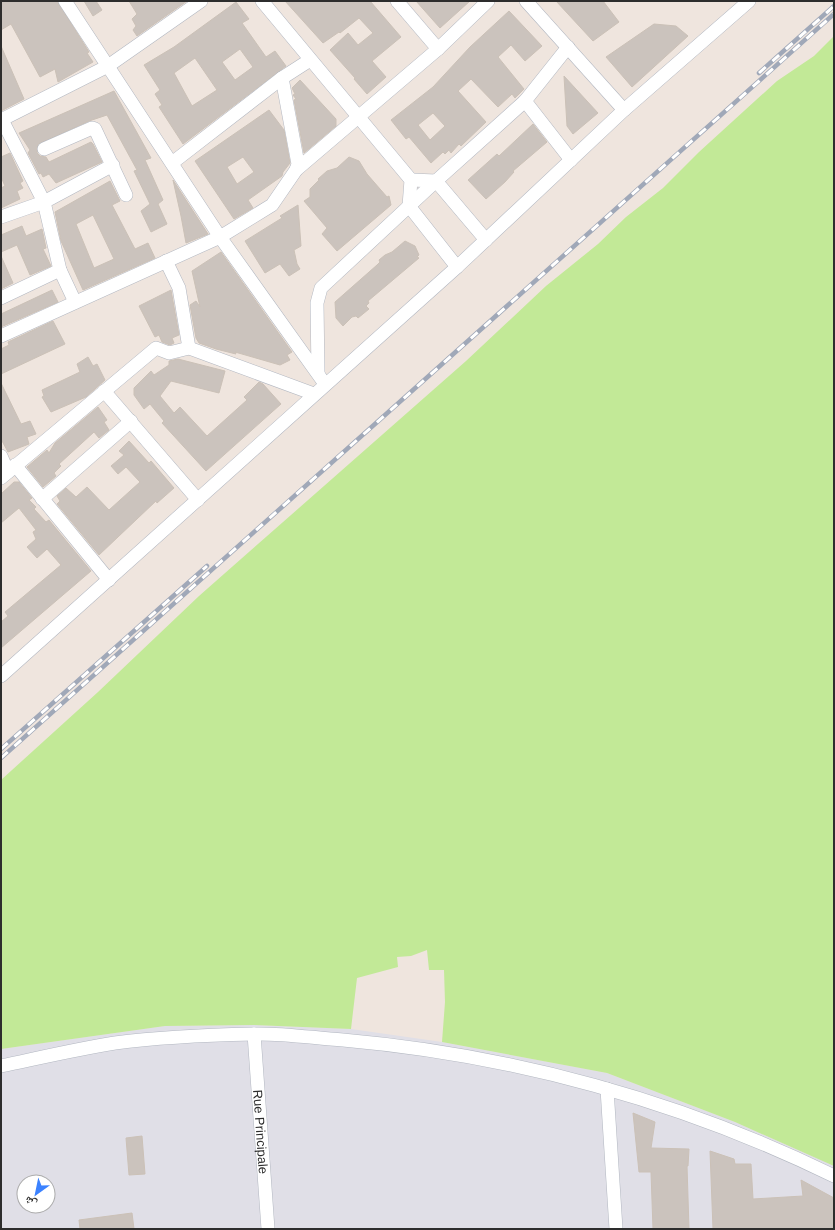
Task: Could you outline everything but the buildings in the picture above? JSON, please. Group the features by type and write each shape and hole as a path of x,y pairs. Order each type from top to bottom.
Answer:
{"street":[{"path":"65,1 220,237 322,379"},
{"path":"75,302 60,270 44,202 1,120 108,66 201,1"},
{"path":"262,1 411,180 409,206 457,267"},
{"path":"397,1 438,49"},
{"path":"1,336 220,237 272,205 296,170 438,49 488,1"},
{"path":"526,1 624,110"},
{"path":"1,676 314,394 322,379 457,267 624,110 749,1"},
{"path":"322,379 317,303 321,288 525,101 568,47"},
{"path":"172,163 282,78 310,60"},
{"path":"282,78 298,164 296,170"},
{"path":"525,101 571,160"},
{"path":"44,149 94,128 98,131 126,195"},
{"path":"1,217 44,202 113,165"},
{"path":"411,180 436,181 486,240"},
{"path":"166,261 178,288 189,348"},
{"path":"1,298 60,270"},
{"path":"8,471 156,348 169,353 189,348 314,394"},
{"path":"104,391 198,500"},
{"path":"42,499 131,421"},
{"path":"1,456 8,471 42,499 109,580"},
{"path":"1,1066 72,1050 117,1043 254,1034 376,1043 443,1052 510,1064 607,1089 715,1125 834,1176"},
{"name":"Rue Principale","path":"254,1034 268,1229"},
{"path":"607,1089 616,1229"}],"shaded area":[{"path":"254,1025 351,1029 442,1042 607,1073 735,1122 834,1166 834,1229 1,1229 1,1049 165,1026"}],"green space":[{"path":"834,36 834,1166 735,1122 607,1073 442,1042 445,1002 444,970 429,970 427,950 411,956 397,957 398,967 357,978 351,1029 254,1025 165,1026 1,1049 1,780 98,692 199,596 466,361 546,286 598,244 626,217 663,188 699,152 777,81 814,56"}],"railway":[{"path":"759,73 834,6"},
{"path":"1,758 834,14"},
{"path":"1,749 207,566"}]}
